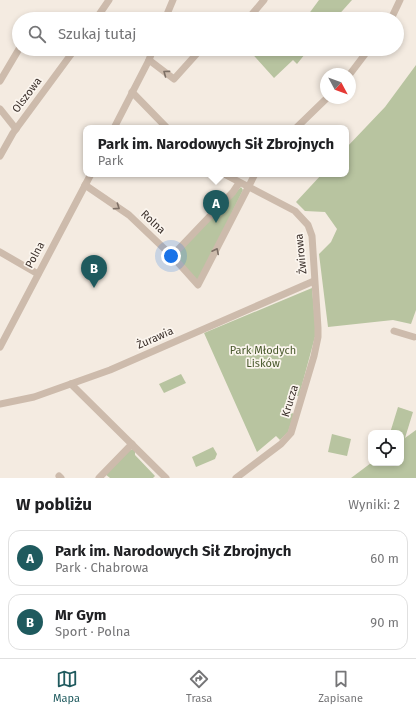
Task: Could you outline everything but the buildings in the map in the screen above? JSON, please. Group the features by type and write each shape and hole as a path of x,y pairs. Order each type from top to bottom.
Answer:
{"street":[{"path":"101,12 109,0"},
{"path":"168,12 174,0"},
{"path":"254,12 264,0"},
{"path":"394,12 400,0"},
{"path":"0,81 15,56"},
{"name":"Olszowa","path":"0,156 16,129 70,56"},
{"path":"116,125 150,56"},
{"path":"149,60 174,79 195,56"},
{"path":"355,68 364,56"},
{"path":"132,92 164,125"},
{"path":"299,125 321,104"},
{"path":"0,109 16,129"},
{"name":"Polna","path":"0,347 89,177"},
{"name":"Żwirowa","path":"230,177 248,188 295,211 308,225 312,236 314,281"},
{"path":"248,188 254,177"},
{"path":"172,256 233,192 239,182"},
{"name":"Rolna","path":"85,185 129,215 172,256 198,285 248,188"},
{"path":"0,252 38,274"},
{"name":"Żurawia","path":"0,404 34,397 110,370 314,281"},
{"name":"Krucza","path":"236,478 281,444 288,437 293,428 318,337 317,300 314,281"},
{"path":"394,331 414,337"},
{"path":"71,384 166,478"},
{"path":"99,478 132,444"}],"green space":[{"path":"319,0 352,0 341,12 310,12"},
{"path":"254,56 303,56 297,64 293,60 274,78"},
{"path":"416,65 416,310 411,324 393,320 328,327 319,254 331,242 337,229 325,212 305,211 296,202 319,177 349,177 349,145 385,107"},
{"path":"241,187 243,190 198,282 174,256"},
{"name":"Park Młodych Lisków","path":"312,288 316,333 299,396 294,396 290,412 294,414 288,432 280,440 276,436 257,452 204,333"},
{"path":"181,374 186,383 164,393 159,384"},
{"path":"398,407 413,412 405,438 416,430 416,478 351,478 368,465 404,466 404,430 391,430"},
{"path":"332,434 351,439 347,456 328,452"},
{"path":"213,447 217,454 215,459 196,467 192,457"},
{"path":"133,449 135,451 135,455 155,476 153,478 110,478 105,474 128,451"}],"place":[{"name":"Park im. Narodowych Sił Zbrojnych","path":"216,223"},
{"name":"Mr Gym","path":"94,288"}]}
